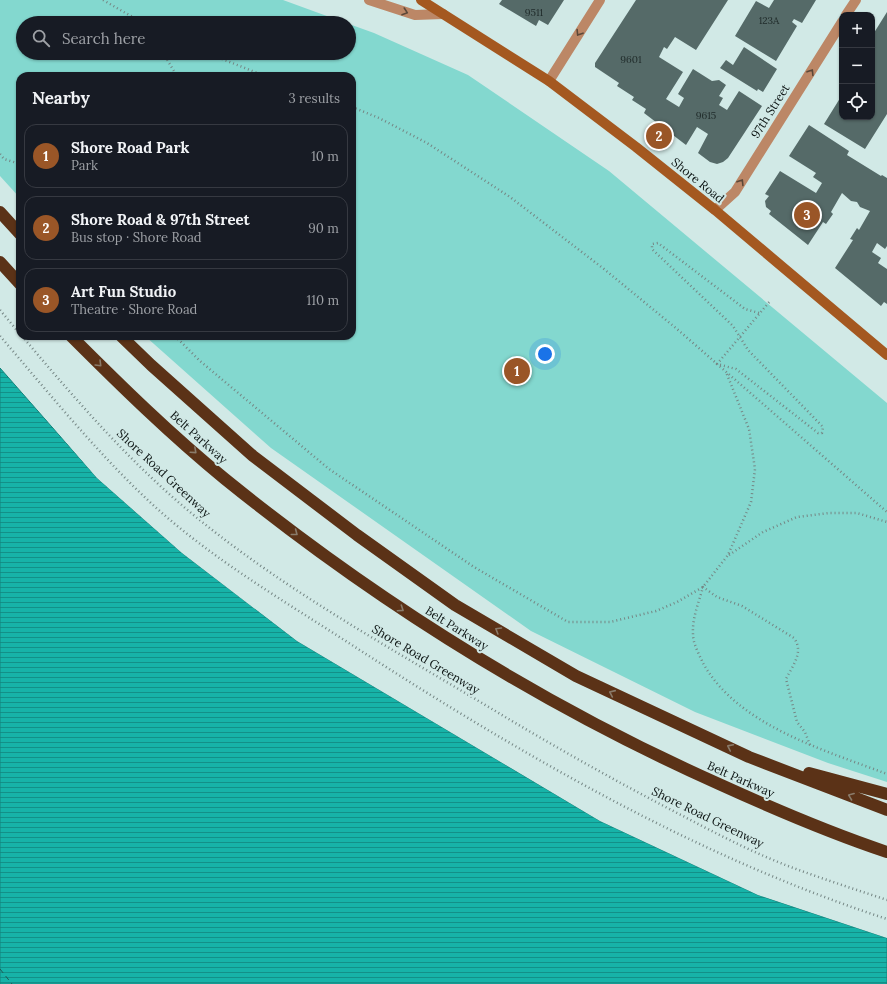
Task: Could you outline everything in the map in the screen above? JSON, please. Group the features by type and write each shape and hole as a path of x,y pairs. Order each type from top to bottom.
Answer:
{"highway":[{"path":"0,212 16,230"},
{"path":"0,262 16,280"},
{"name":"Belt Parkway","path":"75,340 122,387 224,478 326,557 433,630 559,706 666,761 764,805 887,852"},
{"name":"Belt Parkway","path":"125,340 253,456 357,535 455,605 576,676 749,757 887,810"},
{"path":"749,757 887,794"}],"street":[{"path":"369,0 415,15 442,14"},
{"name":"Shore Road","path":"421,0 549,81 636,147 715,210 887,355"},
{"path":"549,81 600,0"},
{"path":"848,12 856,0"},
{"name":"97th Street","path":"715,210 735,192 839,27"}],"path":[{"path":"103,0 131,16"},
{"path":"167,60 175,72"},
{"path":"225,60 255,72"},
{"path":"356,109 379,118 427,143 510,197 604,269 717,364 887,512"},
{"path":"0,154 4,159 16,163"},
{"path":"717,364 736,369 818,434 822,433 823,427 748,350 733,326 652,249 652,244 658,243 745,309 759,313"},
{"path":"717,364 771,300"},
{"name":"Shore Road Greenway","path":"0,310 16,329"},
{"path":"0,336 99,450 151,504 193,539 269,591 453,710 559,772 676,832 745,864 847,906 887,919"},
{"name":"Shore Road Greenway","path":"25,340 68,391 110,436 189,510 232,546 318,603 557,748 651,800 725,838 786,865 887,900"},
{"path":"180,340 200,361 329,469 474,568 568,622 610,622 656,611 704,587"},
{"path":"726,372 749,429 755,469 751,502 728,555 704,587 694,617 693,635 699,654 712,678 728,696 757,717 810,745 887,774"},
{"path":"728,555 763,532 797,517 829,513 857,513 887,522"},
{"path":"704,587 717,597 742,606 794,638 798,645 799,652 786,679 797,722 805,732 810,745"}],"shaded area":[{"path":"0,0 283,0 327,16 16,16 16,60 356,60 356,27 374,33 468,75 609,171 887,403 887,782 828,763 695,712 531,631 271,448 150,340 356,340 356,72 16,72 16,194 0,176"},
{"path":"0,368 97,478 182,553 297,641 600,821 758,895 887,938 887,984 0,984"}],"pier":[{"path":"0,366 99,476 184,552 298,639 601,819 759,893 887,936 887,938 758,895 600,821 297,641 182,553 97,478"}],"building":[{"path":"502,0 564,0 548,25 539,20 536,26 499,4"},
{"path":"636,0 728,0 696,50 675,37 667,49 664,47 659,57 683,72 666,99 679,107 684,98 678,94 693,69 712,81 719,80 726,85 719,96 723,98 719,105 727,110 739,91 762,106 728,158 723,162 717,164 710,162 698,153 708,134 697,127 686,145 644,113 646,109 632,100 634,97 617,86 619,83 595,67 595,63"},
{"path":"774,0 816,0 802,23 794,19 792,22 797,26 776,61 735,36 756,1 769,8"},
{"path":"887,12 887,114 865,149 824,124 839,100 839,120 875,120 875,31"},
{"path":"744,47 777,69 763,92 758,89 757,91 720,68 726,60 733,65"},
{"path":"809,125 849,151 847,155 881,176 882,175 887,178 887,246 885,249 877,243 872,252 881,258 878,263 887,269 887,304 884,302 881,306 835,268 853,240 850,239 857,228 859,230 870,211 860,207 857,202 851,201 842,193 831,212 833,214 826,224 823,222 808,245 769,214 771,211 766,207 765,201 769,196 765,194 780,171 816,193 822,183 813,177 816,173 789,156"}],"ferry route":[{"path":"0,969 12,984"}],"place":[{"name":"Shore Road & 97th Street","path":"659,136"},
{"name":"Art Fun Studio","path":"807,215"},
{"name":"Shore Road Park","path":"517,371"}]}
